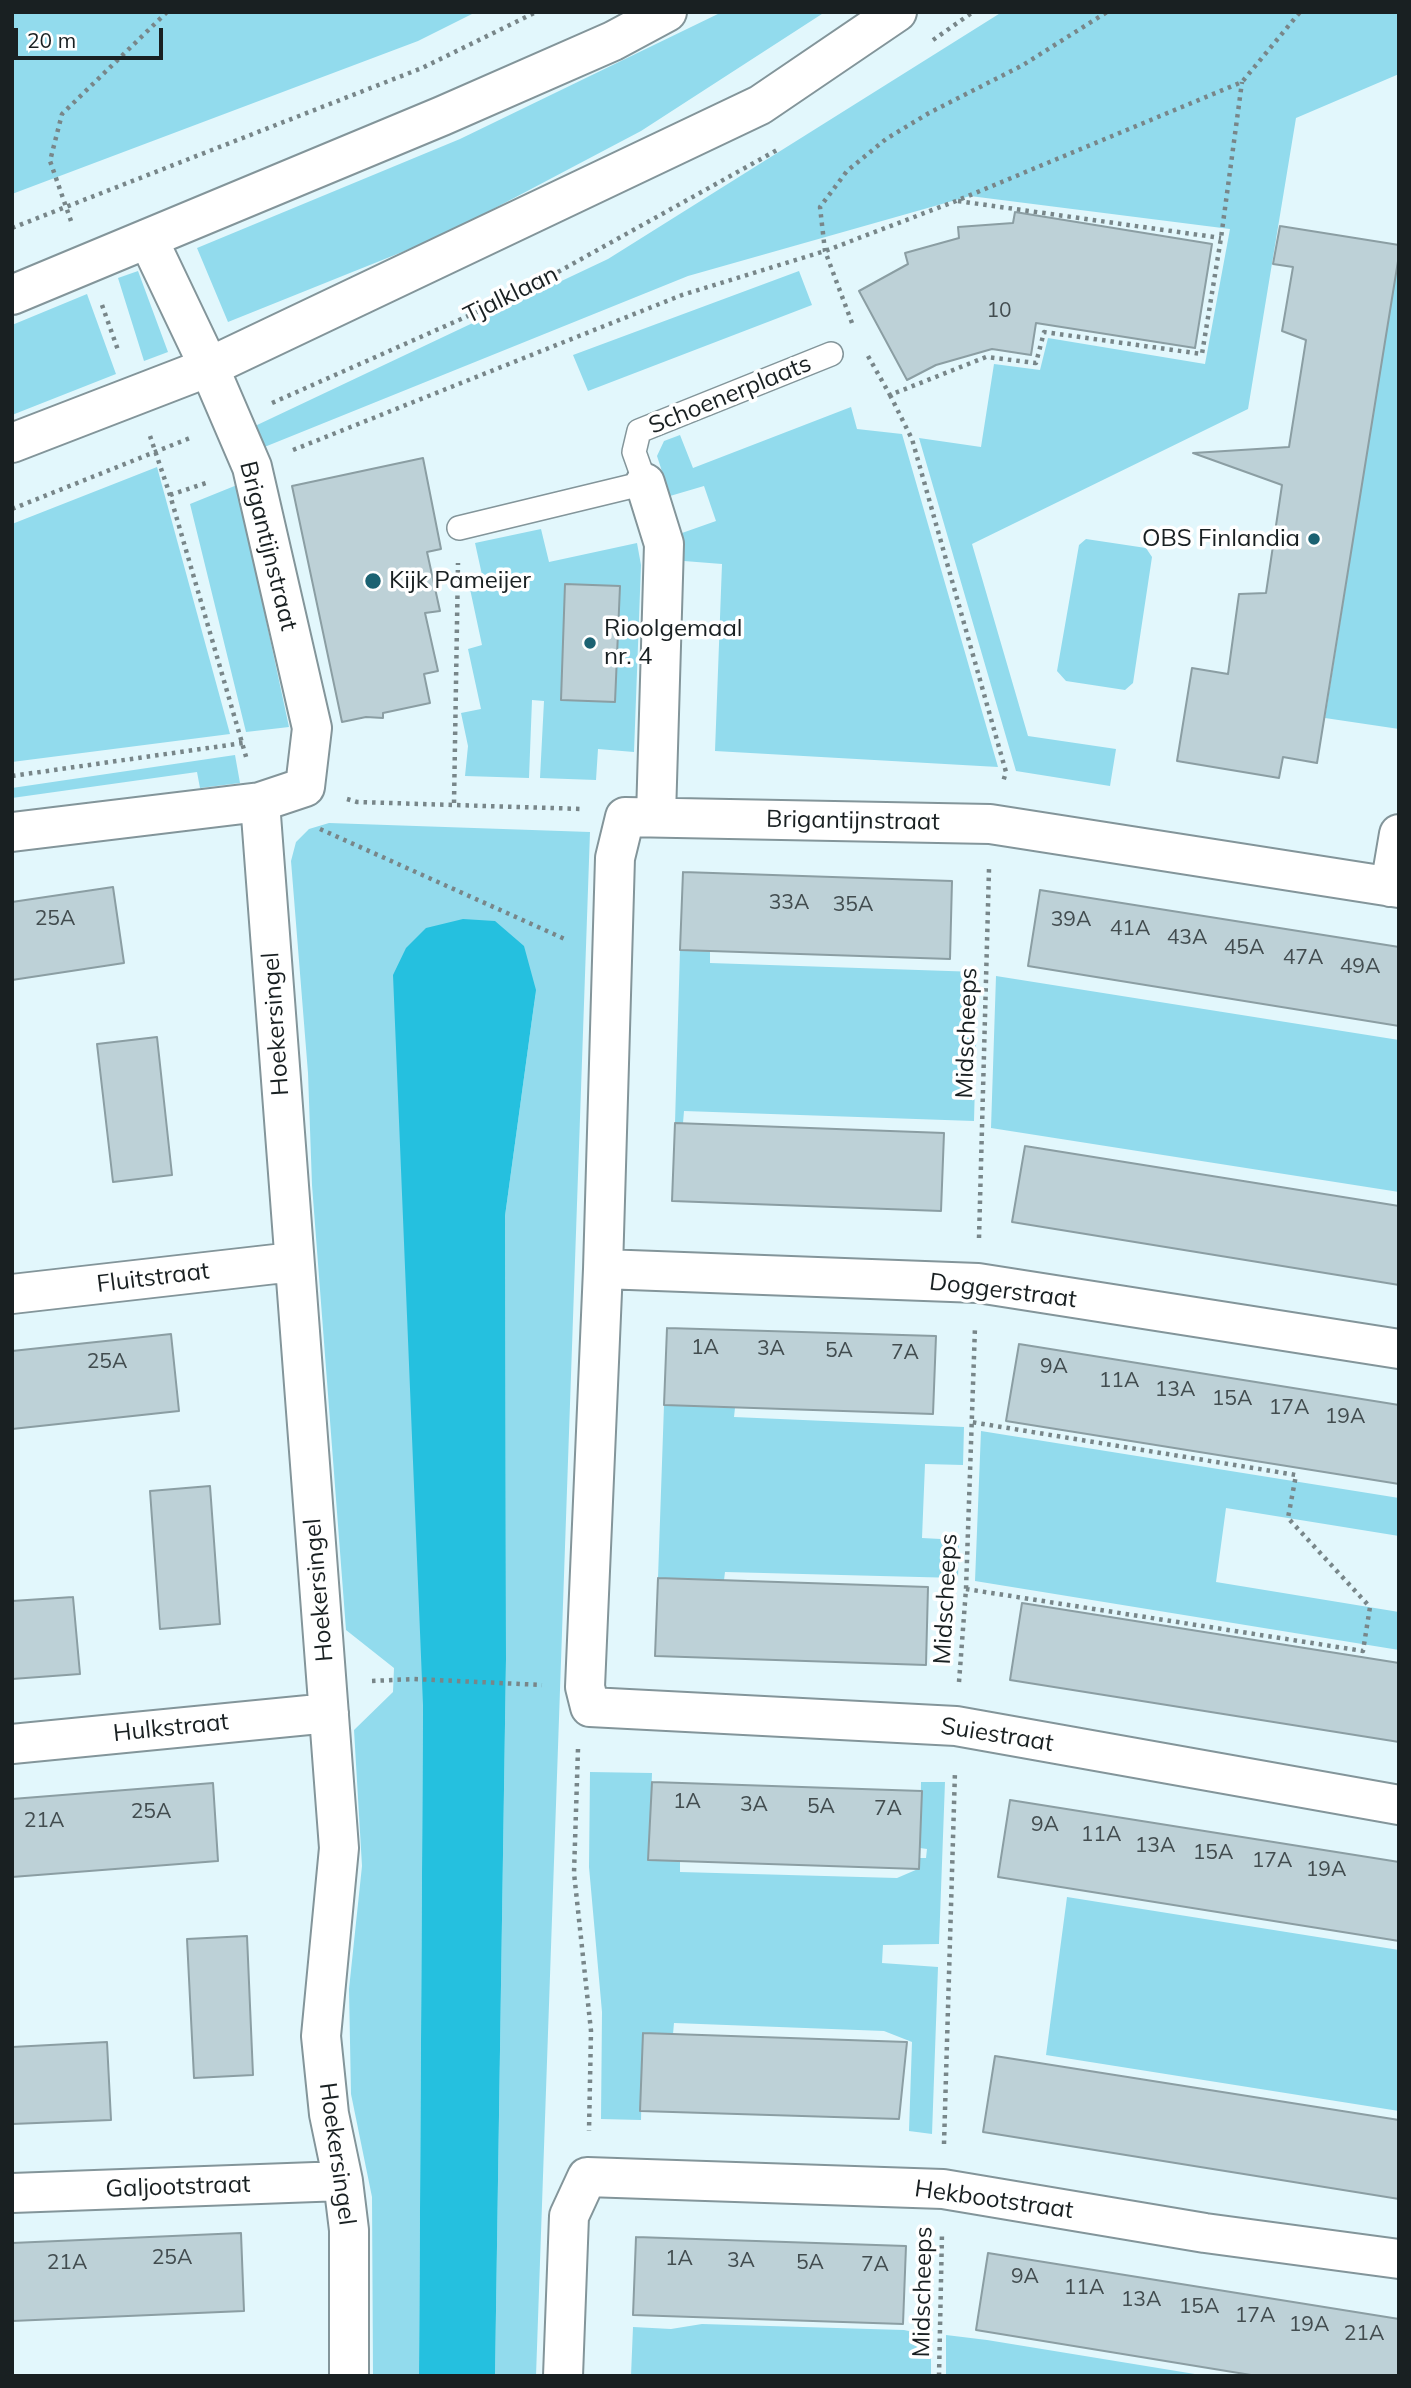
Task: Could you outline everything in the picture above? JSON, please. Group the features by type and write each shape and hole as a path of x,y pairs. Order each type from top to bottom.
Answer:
{"street":[{"path":"12,295 442,116 613,41 667,12"},
{"path":"12,443 209,367 760,105 897,12"},
{"name":"Brigantijnstraat","path":"148,239 209,367 252,467 312,728 304,787"},
{"name":"Schoenerplaats","path":"640,816 664,544 645,483"},
{"path":"12,832 260,802 304,787"},
{"name":"Hoekersingel","path":"260,802 339,1848 321,2036 329,2114 343,2181 349,2230 349,2376"},
{"path":"590,1707 585,1687 603,1269 615,858 640,816"},
{"name":"Brigantijnstraat","path":"640,816 990,824 1394,888"},
{"path":"1394,888 1399,834"},
{"name":"Fluitstraat","path":"12,1294 293,1262"},
{"name":"Doggerstraat","path":"603,1269 978,1283 1399,1349"},
{"name":"Suiestraat","path":"590,1707 956,1726 1399,1805"},
{"name":"Hulkstraat","path":"12,1744 329,1713"},
{"path":"563,2376 569,2216 587,2177"},
{"name":"Hekbootstraat","path":"587,2177 943,2189 1205,2233 1399,2259"},
{"name":"Galjootstraat","path":"12,2193 343,2181"}],"lane":[{"name":"Schoenerplaats","path":"645,483 634,452 639,431 831,354"},
{"path":"459,528 645,483"}],"path":[{"path":"167,12 62,114 50,161 170,495 260,802 611,960"},
{"path":"12,228 422,68 536,12"},
{"path":"928,44 973,12"},
{"path":"855,331 825,251 820,207 847,171 886,139 929,113 1023,65 1107,12"},
{"path":"170,495 252,467 682,295 825,251 956,201 1242,82 1300,12"},
{"path":"890,395 986,356 1037,363 1044,332 1202,354 1242,82"},
{"name":"Tjalklaan","path":"12,509 232,421 522,292 780,148"},
{"path":"956,201 1221,238"},
{"name":"Midscheeps","path":"866,353 912,439 1006,772 990,824 978,1283 966,1589 956,1726 939,2376"},
{"path":"454,803 459,528"},
{"path":"12,776 243,743"},
{"path":"304,787 357,802 591,809 640,816"},
{"path":"966,1589 1363,1651 1370,1607 1287,1518 1296,1475 971,1422"},
{"path":"414,1679 512,1684"},
{"path":"587,2177 591,2031 574,1873 579,1724 590,1707"}],"shaded area":[{"path":"12,12 476,12 418,41 12,194"},
{"path":"722,12 825,12 641,131 442,236 228,322 197,248 460,139"},
{"path":"1002,12 1399,12 1399,74 1296,118 1248,409 972,544 1028,736 1116,749 1110,786 1016,771 919,438 981,447 994,364 1040,370 1048,338 1205,364 1230,229 970,196 688,276 262,448 255,426 608,259"},
{"path":"1397,265 1399,266 1399,729 1325,718"},
{"path":"138,271 168,352 144,361 118,278"},
{"path":"799,271 812,305 588,391 573,355"},
{"path":"87,294 116,374 12,415 12,325"},
{"path":"851,407 857,429 902,434 998,767 715,751 722,564 684,561 682,533 716,521 704,486 670,496 657,456 664,441 680,435 693,468"},
{"path":"157,467 230,734 12,762 12,524"},
{"path":"237,485 289,727 246,732 190,504"},
{"path":"541,529 549,562 637,543 641,565 634,752 598,749 596,780 540,778 544,701 532,700 529,778 465,776 468,746 461,713 481,709 468,649 482,645 470,589 484,584 475,543","holes":["565,585 620,586 615,702 561,700"]},
{"path":"1086,539 1146,548 1152,557 1133,683 1125,690 1066,681 1057,671 1079,545"},
{"path":"235,755 240,783 200,788 197,772 12,798 12,788"},
{"path":"329,823 590,832 536,2376 495,2376 506,1659 505,1216 536,990 423,1705 419,2376 373,2376 372,2197 351,2094 349,1989 362,1866 354,1730 393,1692 394,1668 346,1630 312,1185 308,1073 291,861 296,842 309,829"},
{"path":"463,919 495,921 524,946 536,990 505,1216 506,1659 495,2376 419,2376 423,1705 393,975 406,948 426,928"},
{"path":"680,950 710,951 710,963 978,972 974,1121 684,1111 683,1123 675,1123"},
{"path":"996,976 1399,1040 1399,1192 991,1128"},
{"path":"664,1405 735,1408 734,1417 964,1427 963,1465 925,1464 922,1538 959,1540 958,1578 725,1572 724,1580 658,1578"},
{"path":"981,1431 1399,1498 1399,1536 1226,1508 1216,1582 1399,1612 1399,1650 975,1581"},
{"path":"590,1772 652,1773 649,1860 680,1861 680,1872 897,1878 918,1869 919,1858 926,1858 927,1849 920,1848 921,1782 945,1782 939,1944 883,1945 882,1963 938,1967 932,2134 909,2131 912,2042 884,2031 674,2023 673,2034 643,2033 641,2120 601,2119 602,2012 589,1867"},
{"path":"1067,1897 1399,1950 1399,2111 1046,2055"},
{"path":"702,2324 904,2330 931,2336 931,2376 631,2376 633,2327 671,2329"},
{"path":"946,2335 987,2340 1207,2376 946,2376"}],"building":[{"path":"1015,212 1212,244 1195,348 1036,323 1031,355 992,349 936,365 907,380 859,291 908,264 905,253 959,238 958,227 1013,223"},
{"name":"OBS Finlandia","path":"1280,226 1399,245 1399,255 1317,763 1283,757 1279,778 1177,761 1192,668 1228,674 1239,594 1266,593 1282,485 1193,453 1289,447 1306,340 1282,331 1293,267 1273,264"},
{"name":"Kijk Pameijer","path":"423,458 441,549 427,552 440,611 425,613 438,671 424,674 430,703 383,713 383,718 366,717 342,722 292,486"},
{"name":"Rioolgemaal nr. 4","path":"565,584 620,586 615,702 561,700"},
{"path":"683,872 952,881 950,959 680,950"},
{"path":"113,887 124,963 12,980 12,902"},
{"path":"1040,890 1399,947 1399,1026 1028,966"},
{"path":"157,1037 172,1175 113,1182 97,1044"},
{"path":"675,1123 944,1133 941,1211 672,1201"},
{"path":"1025,1146 1399,1206 1399,1285 1012,1222"},
{"path":"667,1328 936,1336 933,1414 664,1405"},
{"path":"171,1334 179,1411 12,1429 12,1351"},
{"path":"1019,1344 1399,1405 1399,1484 1006,1421"},
{"path":"210,1486 220,1624 160,1629 150,1491"},
{"path":"658,1578 928,1587 926,1665 655,1656"},
{"path":"73,1597 80,1674 12,1679 12,1601"},
{"path":"1022,1603 1399,1663 1399,1742 1010,1680"},
{"path":"652,1782 922,1791 919,1869 648,1860"},
{"path":"213,1783 218,1861 12,1877 12,1799"},
{"path":"1010,1800 1399,1862 1399,1941 998,1877"},
{"path":"247,1936 253,2075 194,2078 187,1939"},
{"path":"643,2033 907,2042 899,2119 640,2111"},
{"path":"107,2042 111,2120 12,2124 12,2047"},
{"path":"995,2056 1399,2120 1399,2199 983,2132"},
{"path":"241,2233 244,2311 12,2321 12,2243"},
{"path":"636,2237 906,2246 903,2324 633,2315"},
{"path":"988,2253 1399,2319 1399,2376 1257,2376 976,2330"}],"place":[{"name":"OBS Finlandia","path":"1314,539"},
{"name":"Kijk Pameijer","path":"373,581"},
{"name":"Rioolgemaal nr. 4","path":"590,643"}]}
